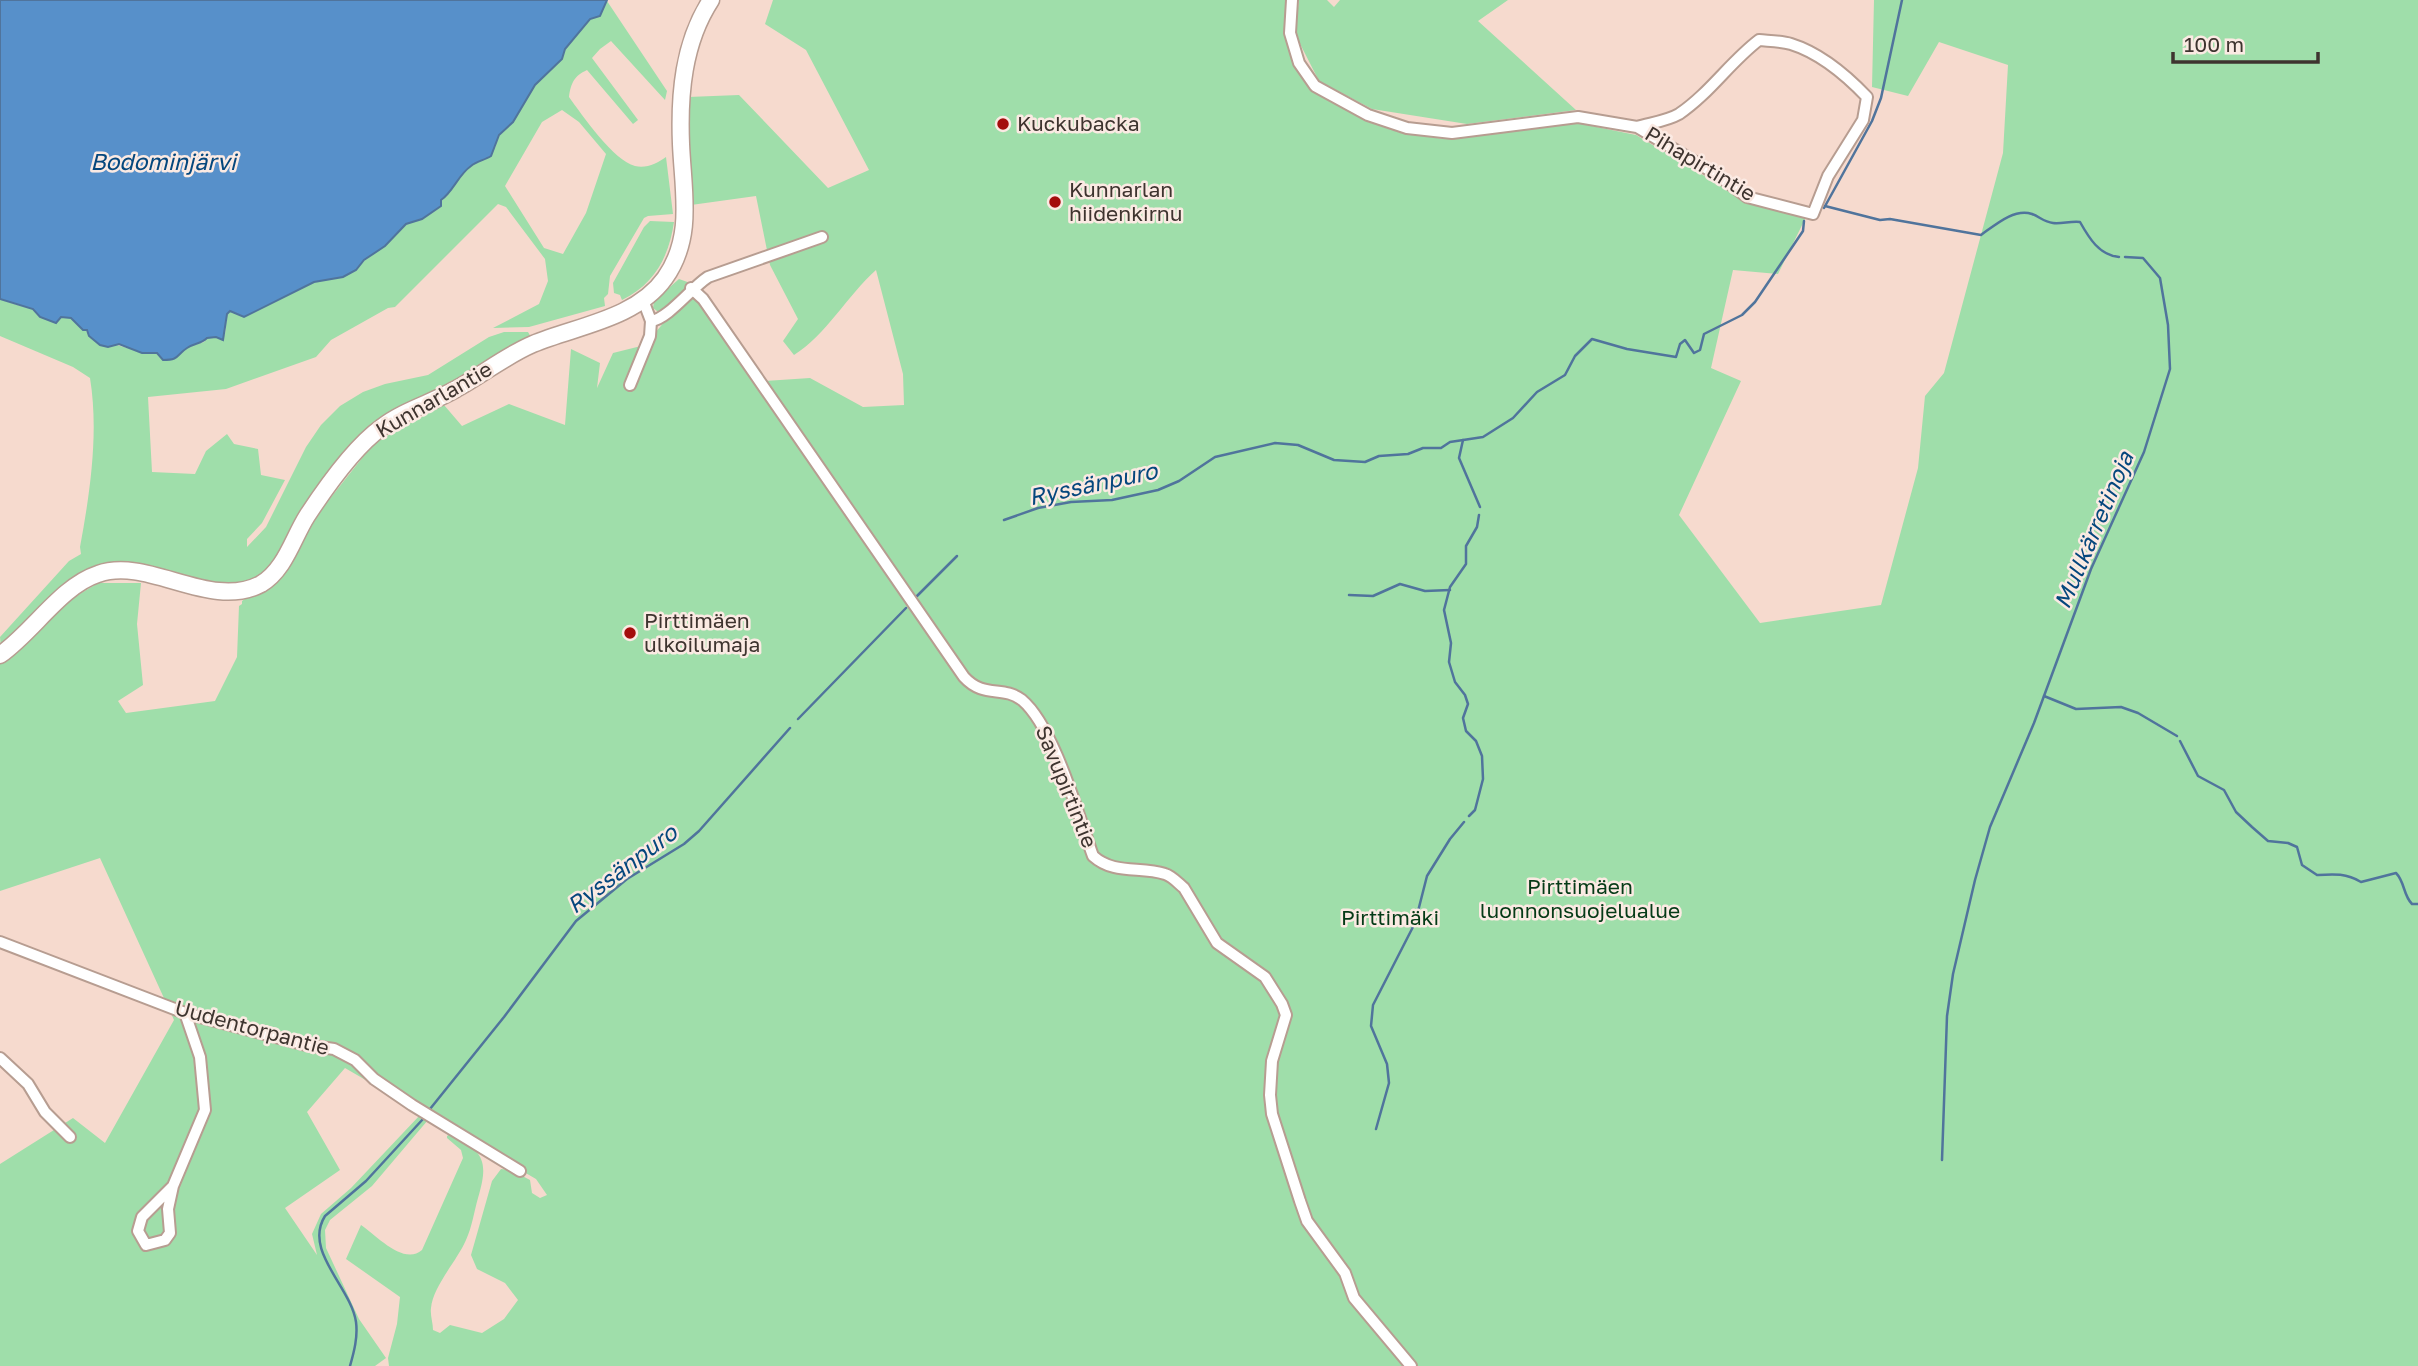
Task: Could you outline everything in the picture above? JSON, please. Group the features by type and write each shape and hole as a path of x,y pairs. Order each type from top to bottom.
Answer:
{"main road":[{"name":"Kunnarlantie","path":"0,654 18,642 75,586 110,570 217,590 243,590 262,583 278,568 297,532 321,496 357,450 382,426 454,390 513,353 643,300 663,281 680,251 685,230 686,205 680,122 685,66 696,27 711,0"}],"street":[{"name":"Pihapirtintie","path":"1292,0 1290,33 1299,62 1315,86 1368,115 1407,128 1452,133 1578,117 1637,127 1719,176 1747,197 1813,214 1828,176 1863,120 1867,97 1849,78 1809,52 1789,43 1759,40 1740,54 1708,91 1676,115 1637,127"},
{"path":"651,321 662,317 691,288 708,277 822,237"},
{"name":"Savupirtintie","path":"691,288 704,299 964,677 973,687 1017,697 1032,709 1045,728 1093,856 1101,864 1116,869 1165,874 1176,881 1184,888 1217,943 1265,977 1286,1015 1272,1061 1272,1114 1307,1221 1345,1273 1354,1298 1411,1366"},
{"path":"630,385 650,337 651,321 643,300"},
{"name":"Uudentorpantie","path":"0,942 186,1013 306,1045 334,1049 355,1060 374,1079 422,1112 520,1171"},
{"path":"173,1186 142,1217 138,1231 146,1245 165,1240 170,1233 167,1209 173,1186 205,1110 200,1057 186,1013"},
{"path":"0,1058 28,1084 50,1118 70,1138"}],"green space":[{"name":"Pirttimäki","path":"773,0 1289,0 1285,32 1310,85 1360,117 1401,133 1444,139 1577,123 1636,135 1743,199 1807,215 1778,274 1733,270 1711,368 1741,381 1679,515 1760,623 1881,605 1918,468 1925,396 1944,373 2003,153 2008,65 1939,42 1908,96 1872,87 1874,0 2418,0 2418,1366 389,1366 388,1358 397,1324 400,1297 346,1259 361,1225 399,1252 415,1254 422,1250 463,1158 461,1150 447,1136 450,1134 477,1152 481,1158 483,1175 468,1235 436,1291 431,1313 433,1330 440,1333 450,1325 482,1333 504,1319 518,1300 505,1283 477,1269 471,1255 492,1181 501,1169 511,1170 530,1180 532,1193 540,1198 547,1195 536,1179 345,1068 307,1112 340,1170 285,1208 317,1255 312,1234 321,1214 351,1188 420,1115 428,1120 372,1186 330,1220 325,1230 326,1248 359,1319 386,1358 375,1366 0,1366 0,1164 73,1118 105,1143 174,1020 100,858 0,891 0,664 68,601 98,583 141,583 137,624 143,685 118,701 126,713 215,701 237,657 239,606 242,601 276,577 328,501 374,443 444,405 462,426 509,404 565,425 571,349 600,363 597,388 613,353 645,345 695,285 765,381 810,378 863,407 904,405 903,374 876,270 816,337 794,355 783,341 798,319 770,265 756,196 691,205 688,97 739,95 828,188 869,170 806,50 765,24"},
{"path":"1299,0 1327,0 1334,7 1340,0 1508,0 1478,21 1576,110 1467,124 1372,109 1319,81 1295,34"},
{"path":"607,1 667,91 665,100 611,41 592,58 638,120 633,124 587,70 574,80 569,97 599,136 627,162 643,167 666,157 673,214 644,218 610,276 608,294 604,298 605,306 529,327 493,328 539,304 548,281 545,259 506,207 498,204 395,307 388,308 331,340 316,357 226,389 148,397 152,472 195,474 206,451 227,434 234,444 258,449 261,475 285,480 262,523 247,539 247,547 266,527 306,447 321,425 340,406 363,392 385,384 428,375 489,337 504,332 528,332 532,339 460,383 387,419 279,560 261,578 232,586 102,568 1,649 0,637 69,561 81,554 92,463 94,420 90,378 73,367 0,336 0,299 69,317 95,337 157,353 163,360 172,360 187,347 204,342 207,338 219,339 225,334 227,314 230,311 244,317 314,282 343,277 390,241 406,224 440,204 470,166 495,148 499,135 513,122 535,85 562,59 565,49 590,19 600,16","holes":["562,110 579,122 606,154 586,213 563,254 544,248 505,186 542,122"]},
{"path":"650,221 674,222 668,246 652,277 622,300 620,295 614,293 613,283"},
{"path":"679,279 693,284 664,311 653,308 654,301"}],"water":[{"name":"Bodominjärvi","path":"0,0 607,0 600,16 590,19 565,49 562,59 535,85 513,122 499,135 491,156 466,170 441,200 441,206 422,219 406,224 356,270 343,277 314,282 244,317 230,311 227,314 223,340 216,337 207,338 187,348 175,358 163,360 157,353 142,353 119,344 108,347 100,345 89,336 87,330 83,330 71,318 61,317 56,323 40,317 33,309 0,299"}],"waterway":[{"name":"Ryssänpuro","path":"1824,208 1872,121 1881,98 1902,0"},
{"name":"Mullkärretinoja","path":"1825,206 1880,220 1890,219 1981,235 2005,218 2018,213 2032,214 2053,223 2080,222 2100,249 2119,257"},
{"name":"Ryssänpuro","path":"1004,520 1038,508 1071,502 1112,500 1158,490 1179,481 1215,457 1275,443 1298,445 1334,460 1365,462 1379,456 1408,454 1423,448 1441,448 1450,442 1483,437 1513,418 1537,392 1565,375 1575,356 1592,339 1627,349 1676,357 1680,344 1685,340 1694,353 1700,350 1704,334 1742,315 1755,302 1803,231 1804,221"},
{"name":"Mullkärretinoja","path":"1942,1160 1947,1016 1953,974 1990,827 2034,723 2091,569 2144,452 2170,369 2168,325 2160,278 2143,258 2125,257"},
{"path":"1463,440 1459,458 1480,507"},
{"path":"1469,816 1475,810 1483,779 1482,756 1476,741 1466,731 1463,718 1468,704 1455,682 1449,662 1451,643 1444,610 1450,587 1466,564 1466,546 1477,527 1479,515"},
{"name":"Ryssänpuro","path":"917,596 957,556"},
{"path":"1349,595 1373,596 1400,584 1425,591 1450,590"},
{"name":"Ryssänpuro","path":"798,719 906,608"},
{"name":"Mullkärretinoja","path":"2044,696 2076,709 2121,707 2138,713 2177,736"},
{"name":"Ryssänpuro","path":"430,1109 576,921 627,879 684,844 699,831 790,728"},
{"name":"Mullkärretinoja","path":"2180,741 2198,776 2224,790 2236,812 2268,841 2297,847 2302,865 2317,875 2334,874 2361,882 2396,873 2409,900 2412,904 2418,904"},
{"path":"1376,1129 1389,1083 1387,1064 1371,1026 1373,1005 1415,923 1427,876 1464,822"},
{"name":"Ryssänpuro","path":"350,1366 356,1339 356,1322 346,1296 324,1256 320,1229 325,1216 366,1181 423,1119"}],"place":[{"name":"Kuckubacka","path":"1003,124"},
{"name":"Kunnarlan hiidenkirnu","path":"1055,202"},
{"name":"Pirttimäen ulkoilumaja","path":"630,633"}],"park label":[{"name":"Pirttimäen luonnonsuojelualue","path":"1580,899"}]}
